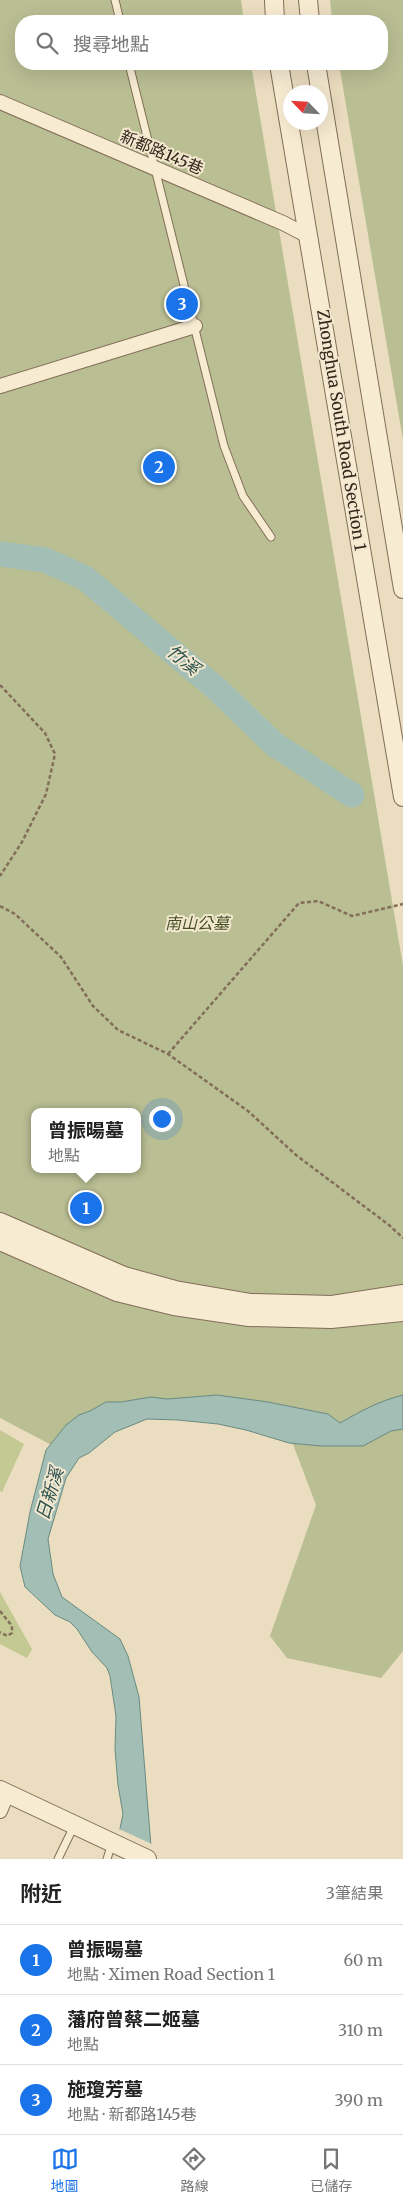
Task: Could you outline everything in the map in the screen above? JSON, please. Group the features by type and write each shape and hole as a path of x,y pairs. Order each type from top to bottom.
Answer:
{"street":[{"path":"274,0 275,15"},
{"path":"308,0 309,15"},
{"name":"Zhonghua South Road Section 1","path":"281,70 403,797"},
{"path":"317,70 403,589"},
{"name":"新都路145巷","path":"0,102 283,223 310,237"},
{"path":"0,386 195,326"},
{"path":"0,1222 124,1276 175,1290 250,1303 332,1305 403,1294"},
{"path":"0,1241 117,1292 174,1306 249,1317 331,1319 403,1312"},
{"path":"0,1811 4,1792 74,1826 111,1849 147,1859"}],"lane":[{"path":"115,0 119,15"},
{"path":"130,70 224,446 243,496 271,537"},
{"path":"58,1859 74,1826"}],"path":[{"path":"0,684 45,733 55,754 46,794 22,842 0,876"},
{"path":"168,1054 299,903 318,901 352,916 403,904"},
{"path":"0,906 16,914 61,957 93,1006 118,1030 168,1054 248,1111 296,1155 390,1225 403,1238"},
{"path":"0,1611 12,1626 12,1633 7,1636 0,1632"}],"green space":[{"name":"南山公墓","path":"0,0 241,0 243,15 15,15 15,70 252,70 403,966 403,1651 381,1678 287,1658 270,1636 316,1505 288,1431 147,1406 63,1451 0,1418"},
{"path":"330,0 403,0 403,440 340,70 388,70 388,15 331,15"},
{"path":"0,1430 24,1444 2,1492 0,1491"},
{"path":"0,1592 32,1649 27,1658 0,1644"}],"water":[{"name":"日新溪","path":"217,1395 268,1402 328,1414 340,1423 378,1403 403,1395 403,1429 391,1431 363,1446 321,1446 289,1443 218,1424 147,1419 115,1432 89,1453 79,1458 66,1478 48,1539 53,1574 62,1597 120,1639 128,1656 139,1697 152,1859 118,1838 123,1814 115,1749 116,1716 107,1668 92,1652 77,1629 70,1622 55,1615 25,1587 20,1566 30,1512 46,1450 66,1425 79,1415 106,1402 121,1402 151,1397 167,1399"}],"pier":[{"path":"117,1828 154,1845 155,1859 110,1859"}],"waterway":[{"name":"竹溪","path":"0,554 45,560 85,578 218,690 274,744 352,795"}],"place":[{"name":"施瓊芳墓","path":"182,304"},
{"name":"藩府曾蔡二姬墓","path":"159,467"},
{"name":"曾振暘墓","path":"86,1208"}]}
